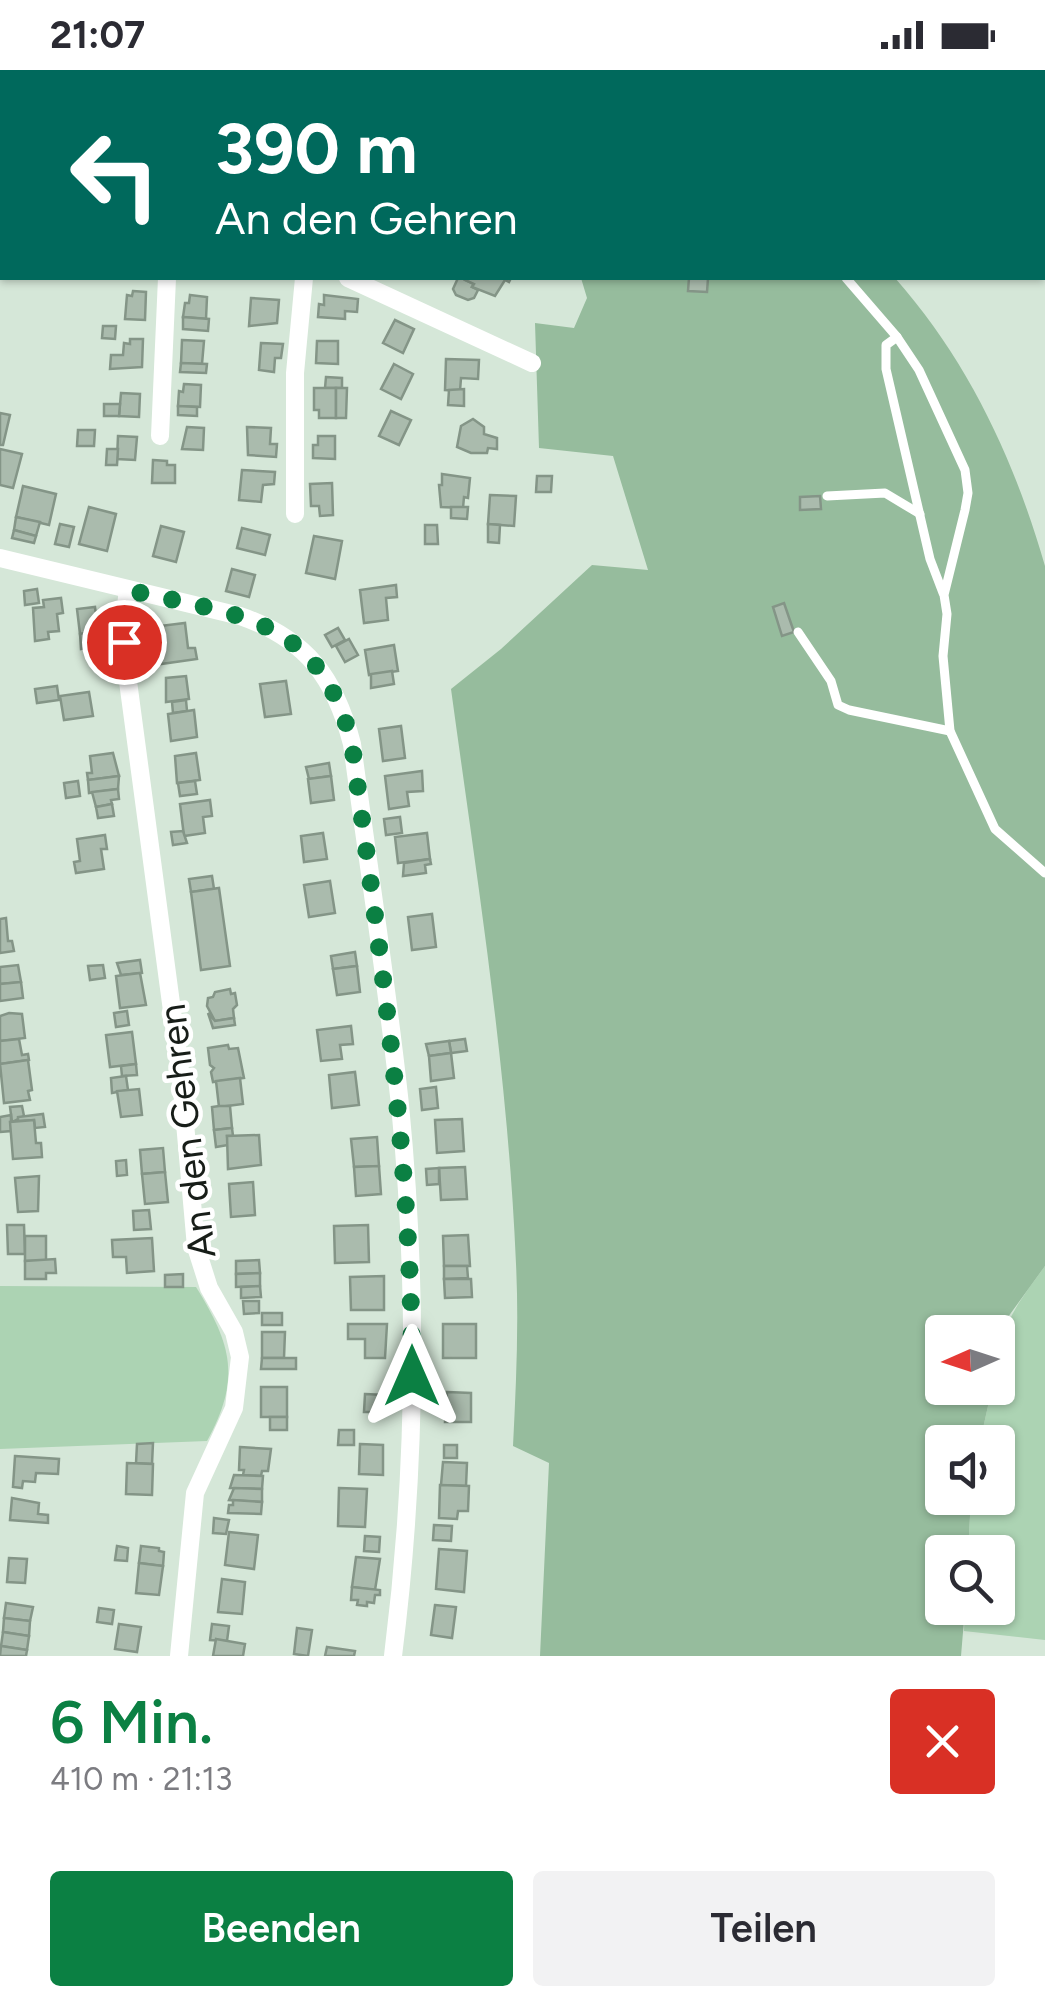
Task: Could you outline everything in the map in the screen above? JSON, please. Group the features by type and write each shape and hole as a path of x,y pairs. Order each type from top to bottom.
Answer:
{"street":[{"path":"160,436 167,280"},
{"path":"295,514 295,373 304,280"},
{"path":"352,280 532,363"},
{"path":"0,558 240,616 278,631 313,660 330,682 352,744 400,1104 411,1268 411,1428 394,1656"},
{"name":"An den Gehren","path":"128,590 123,629 125,660 182,1078 196,1247 209,1288 234,1332 240,1357 234,1408 206,1464 192,1506 179,1656"}],"lane":[{"path":"848,280 897,337 919,370 965,470 966,510 944,596"},
{"path":"897,337 886,345 884,357 930,559 944,596 947,614 943,656 950,731 995,828 1045,874"},
{"path":"828,496 886,493 920,514"},
{"path":"798,632 830,681 838,705 950,731"}],"green space":[{"path":"582,280 897,280 945,343 986,413 1019,488 1045,566 1045,1266 1009,1315 925,1315 925,1405 988,1405 984,1425 925,1425 925,1515 970,1515 969,1535 925,1535 925,1625 964,1625 961,1656 540,1656 549,1463 513,1446 517,1287 512,1192 490,976 451,689 592,565 648,570 613,456 539,448 535,323 574,328 587,298"},
{"path":"1045,1266 1045,1640 964,1631 964,1625 1015,1625 1015,1535 969,1535 970,1515 1015,1515 1015,1425 984,1425 988,1405 1015,1405 1013,1315"},
{"path":"0,1286 196,1287 218,1327 228,1362 225,1399 207,1441 0,1449"}],"building":[{"path":"457,280 465,280 478,290 468,300 456,295 453,289"},
{"path":"465,280 505,280 495,296 472,287 474,284"},
{"path":"689,280 708,280 707,292 688,291"},
{"path":"133,291 146,292 145,320 125,319 127,295 132,296"},
{"path":"190,295 207,297 206,319 183,317"},
{"path":"324,295 358,299 357,312 345,311 345,319 318,317"},
{"path":"251,298 279,300 277,323 249,326"},
{"path":"183,317 209,319 208,331 183,329"},
{"path":"395,320 414,329 403,353 383,343"},
{"path":"103,326 116,326 115,339 102,338"},
{"path":"130,339 143,339 142,367 110,369 111,355 123,355 124,343 130,344"},
{"path":"182,340 204,341 202,364 181,363"},
{"path":"317,341 338,341 338,364 316,363"},
{"path":"261,343 283,344 281,358 275,358 274,372 259,370"},
{"path":"446,359 479,360 478,379 461,378 460,391 445,390"},
{"path":"181,363 207,364 206,373 180,372"},
{"path":"394,364 413,374 401,399 381,389"},
{"path":"326,377 342,378 342,388 325,388"},
{"path":"184,384 201,385 200,407 178,406"},
{"path":"314,388 336,388 336,418 319,418 319,410 314,410"},
{"path":"336,388 347,388 346,418 336,418"},
{"path":"464,389 464,406 448,405 449,390"},
{"path":"121,393 140,394 139,417 119,416"},
{"path":"104,404 120,404 119,416 104,416"},
{"path":"178,406 197,407 197,416 178,415"},
{"path":"391,411 411,420 399,445 379,436"},
{"path":"0,413 10,415 3,445 0,445"},
{"path":"473,419 484,427 484,434 497,438 497,449 471,453 457,447 461,426"},
{"path":"187,427 204,428 203,450 182,449"},
{"path":"247,427 271,428 270,444 277,444 276,457 248,455"},
{"path":"78,430 95,430 94,446 77,446"},
{"path":"118,436 137,437 135,460 117,459"},
{"path":"318,436 335,436 335,459 313,458"},
{"path":"0,449 22,454 13,488 0,485"},
{"path":"107,449 118,449 117,465 106,465"},
{"path":"153,460 175,465 175,483 152,483"},
{"path":"242,470 275,472 274,484 263,485 261,502 239,500"},
{"path":"442,474 470,478 463,508 441,507"},
{"path":"537,476 552,476 551,492 536,492"},
{"path":"332,483 333,515 320,516 319,506 311,506 310,484"},
{"path":"23,486 56,494 49,525 16,517"},
{"path":"490,495 516,496 514,526 488,524"},
{"path":"820,496 821,509 800,510 800,497"},
{"path":"89,507 116,514 107,551 79,544"},
{"path":"451,507 468,507 467,519 451,518"},
{"path":"16,517 40,522 36,536 14,530"},
{"path":"60,524 74,527 69,547 55,544"},
{"path":"488,524 500,525 499,543 488,542"},
{"path":"425,525 437,525 438,544 425,544"},
{"path":"161,526 184,532 176,562 153,556"},
{"path":"242,528 270,535 265,555 237,548"},
{"path":"14,530 36,536 34,543 12,538"},
{"path":"314,536 342,541 335,579 306,573"},
{"path":"232,569 255,575 249,597 226,591"},
{"path":"396,585 397,597 386,598 388,620 364,623 360,590"},
{"path":"37,589 39,603 25,605 24,591"},
{"path":"61,598 63,613 57,614 59,631 48,632 49,639 35,641 33,608 44,607 43,600"},
{"path":"784,603 794,632 782,636 773,607"},
{"path":"95,607 98,632 80,634 77,609"},
{"path":"185,623 188,648 195,648 197,659 161,664 159,647 164,646 160,626"},
{"path":"338,628 345,640 332,647 325,635"},
{"path":"91,633 92,647 81,649 80,634"},
{"path":"349,639 358,655 345,662 336,646"},
{"path":"394,645 398,671 369,675 365,650"},
{"path":"392,671 394,684 371,688 371,674"},
{"path":"186,676 189,699 166,702 166,678"},
{"path":"286,681 291,714 265,717 260,684"},
{"path":"57,686 59,700 37,703 35,689"},
{"path":"89,692 93,716 64,720 60,696"},
{"path":"186,700 187,711 173,713 172,702"},
{"path":"194,710 197,737 171,741 168,714"},
{"path":"401,726 405,758 383,761 379,729"},
{"path":"113,753 119,776 88,780 87,773 92,773 90,756"},
{"path":"196,753 200,780 177,783 175,756"},
{"path":"329,763 331,776 309,779 306,767"},
{"path":"422,771 423,791 407,792 409,806 389,809 385,776"},
{"path":"119,776 118,789 89,793 88,780"},
{"path":"331,776 334,800 311,803 308,779"},
{"path":"78,781 80,796 66,798 64,783"},
{"path":"195,781 197,794 180,796 178,783"},
{"path":"118,789 119,799 96,807 92,792"},
{"path":"210,800 212,816 203,817 205,833 184,836 180,804"},
{"path":"112,804 114,816 98,818 96,807"},
{"path":"400,817 402,833 386,835 384,819"},
{"path":"183,831 187,843 173,845 171,832"},
{"path":"323,833 327,859 304,862 301,836"},
{"path":"427,833 430,859 398,863 395,837"},
{"path":"105,835 107,849 101,849 104,869 76,873 74,862 80,861 77,839"},
{"path":"430,859 431,864 425,865 426,873 403,876 404,863"},
{"path":"212,876 214,889 191,892 189,879"},
{"path":"330,881 335,913 309,917 304,885"},
{"path":"219,888 230,966 201,970 191,892"},
{"path":"432,914 436,947 412,950 408,917"},
{"path":"6,918 8,941 12,941 14,951 0,953 0,919"},
{"path":"355,952 357,966 333,969 331,956"},
{"path":"140,960 142,973 121,975 117,963"},
{"path":"18,965 21,982 0,984 0,967"},
{"path":"103,965 105,978 90,980 88,966"},
{"path":"357,966 360,992 337,995 333,969"},
{"path":"140,973 146,1005 120,1008 116,976"},
{"path":"21,982 23,998 0,1001 0,984"},
{"path":"230,989 237,1005 234,1018 215,1021 207,1006 208,998"},
{"path":"127,1011 129,1025 116,1027 114,1013"},
{"path":"208,1013 215,1021 234,1018 235,1025 213,1028"},
{"path":"22,1014 25,1038 0,1041 0,1016"},
{"path":"351,1026 353,1044 340,1045 342,1059 321,1061 317,1030"},
{"path":"132,1032 136,1064 110,1067 106,1035"},
{"path":"19,1039 22,1055 28,1054 29,1060 0,1064 0,1041"},
{"path":"465,1039 467,1051 451,1053 449,1041"},
{"path":"449,1041 451,1053 429,1056 426,1044"},
{"path":"228,1045 229,1049 238,1048 244,1078 213,1082 214,1068 208,1048"},
{"path":"451,1053 454,1078 431,1081 429,1056"},
{"path":"28,1060 30,1100 4,1103 0,1064"},
{"path":"136,1064 137,1075 122,1076 121,1066"},
{"path":"355,1072 359,1105 332,1108 329,1075"},
{"path":"126,1076 128,1090 112,1093 111,1078"},
{"path":"240,1078 243,1104 219,1107 216,1081"},
{"path":"436,1087 438,1108 422,1110 420,1089"},
{"path":"139,1089 142,1115 121,1117 117,1091"},
{"path":"22,1106 24,1116 12,1122 10,1107"},
{"path":"230,1106 232,1128 214,1130 212,1107"},
{"path":"43,1114 45,1127 35,1128 34,1120 18,1121 18,1117"},
{"path":"11,1115 11,1131 0,1132 0,1117"},
{"path":"462,1119 464,1151 437,1153 435,1120"},
{"path":"34,1120 42,1157 13,1159 10,1122"},
{"path":"232,1128 233,1136 227,1136 228,1145 216,1147 214,1130"},
{"path":"259,1135 261,1165 228,1169 227,1136"},
{"path":"377,1137 379,1166 354,1167 351,1139"},
{"path":"163,1148 165,1172 142,1174 140,1150"},
{"path":"126,1160 127,1175 117,1176 116,1161"},
{"path":"379,1166 381,1194 356,1196 354,1167"},
{"path":"465,1167 467,1199 441,1200 439,1168"},
{"path":"439,1168 439,1184 427,1185 426,1169"},
{"path":"165,1172 168,1202 145,1204 142,1174"},
{"path":"39,1176 38,1211 18,1212 15,1178"},
{"path":"253,1182 255,1215 231,1217 229,1184"},
{"path":"149,1210 151,1229 134,1230 133,1211"},
{"path":"7,1225 24,1225 25,1254 8,1254"},
{"path":"368,1225 369,1262 335,1263 334,1226"},
{"path":"468,1235 470,1266 444,1266 443,1236"},
{"path":"25,1236 46,1236 46,1261 25,1261"},
{"path":"152,1238 154,1271 127,1273 126,1257 113,1257 112,1240"},
{"path":"55,1259 56,1273 46,1273 46,1279 25,1279 25,1261"},
{"path":"259,1260 260,1273 236,1274 236,1261"},
{"path":"444,1266 467,1266 468,1278 444,1279"},
{"path":"260,1273 260,1286 236,1287 236,1274"},
{"path":"183,1274 183,1287 165,1287 165,1275"},
{"path":"384,1276 384,1310 351,1310 350,1277"},
{"path":"444,1279 471,1279 472,1297 445,1298"},
{"path":"260,1286 261,1297 241,1298 241,1287"},
{"path":"243,1301 259,1301 259,1313 244,1314"},
{"path":"262,1313 282,1313 282,1325 262,1325"},
{"path":"348,1324 387,1324 385,1358 365,1358 365,1339 348,1339"},
{"path":"443,1324 476,1324 476,1358 443,1358"},
{"path":"262,1332 285,1332 284,1358 262,1358"},
{"path":"262,1358 296,1358 296,1369 261,1369"},
{"path":"261,1387 287,1387 287,1417 261,1417"},
{"path":"447,1392 471,1393 471,1422 445,1422"},
{"path":"365,1394 385,1395 385,1412 364,1412"},
{"path":"270,1417 287,1417 287,1430 270,1430"},
{"path":"339,1430 354,1430 354,1445 338,1445"},
{"path":"153,1443 152,1464 136,1463 137,1444"},
{"path":"360,1444 383,1445 383,1475 359,1474"},
{"path":"444,1445 457,1445 457,1458 444,1458"},
{"path":"240,1447 271,1449 268,1471 262,1471 261,1476 243,1475 244,1470 239,1470"},
{"path":"15,1456 59,1459 58,1474 36,1473 35,1482 23,1481 22,1488 13,1487"},
{"path":"443,1462 467,1463 466,1486 441,1485"},
{"path":"127,1463 153,1464 152,1495 126,1494"},
{"path":"234,1475 263,1476 262,1489 230,1488"},
{"path":"440,1485 469,1486 468,1511 458,1511 457,1519 439,1518"},
{"path":"234,1488 262,1489 262,1502 229,1500"},
{"path":"339,1488 367,1489 365,1527 338,1526"},
{"path":"12,1498 39,1503 38,1514 48,1515 48,1523 10,1520"},
{"path":"233,1500 262,1502 261,1514 228,1513"},
{"path":"214,1518 229,1520 226,1534 213,1533"},
{"path":"434,1525 452,1526 451,1541 433,1540"},
{"path":"229,1532 258,1535 254,1569 225,1565"},
{"path":"365,1536 380,1537 379,1552 364,1551"},
{"path":"117,1546 128,1548 127,1561 115,1560"},
{"path":"141,1546 164,1552 163,1566 139,1563"},
{"path":"439,1549 467,1551 464,1592 436,1589"},
{"path":"356,1557 380,1559 375,1590 352,1587"},
{"path":"9,1558 27,1559 25,1583 7,1582"},
{"path":"139,1563 163,1566 159,1595 136,1593"},
{"path":"222,1579 245,1582 242,1614 218,1612"},
{"path":"352,1587 380,1590 380,1595 375,1595 374,1603 357,1605 358,1600 351,1600"},
{"path":"6,1603 33,1607 30,1621 4,1618"},
{"path":"435,1605 456,1607 452,1638 431,1635"},
{"path":"99,1608 114,1610 112,1624 97,1622"},
{"path":"4,1618 30,1621 29,1636 3,1632"},
{"path":"119,1624 141,1627 137,1652 115,1649"},
{"path":"212,1624 229,1626 227,1641 210,1640"},
{"path":"297,1628 312,1630 308,1656 294,1654"},
{"path":"3,1632 29,1636 27,1650 1,1646"},
{"path":"216,1639 245,1644 243,1656 213,1656"},
{"path":"1,1646 27,1650 26,1656 0,1656"},
{"path":"327,1647 355,1651 354,1656 325,1656"}],"route":[{"path":"124,642 128,590 240,616 278,631 301,648 330,682 340,702 352,744 400,1104 411,1268 412,1376"}]}
